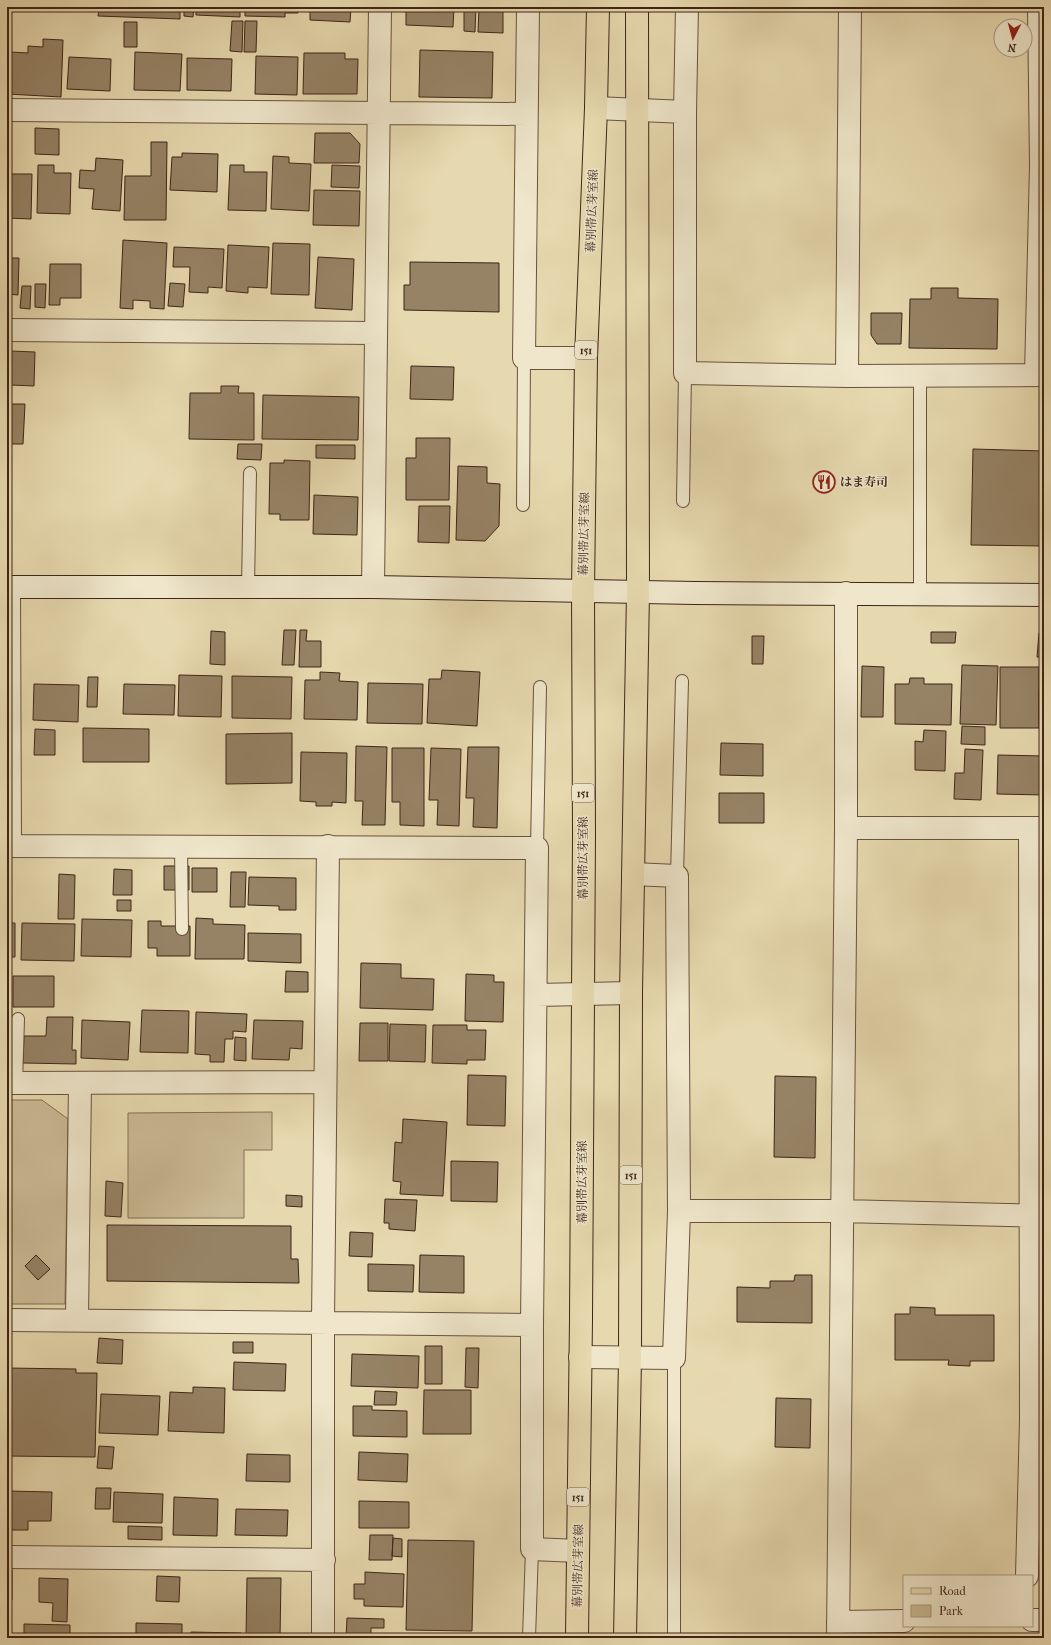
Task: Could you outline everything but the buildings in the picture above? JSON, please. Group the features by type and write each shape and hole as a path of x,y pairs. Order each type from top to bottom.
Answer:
{"main road":[{"name":"幕別帯広芽室線","path":"577,1638 583,995 583,591 586,358 596,108 598,7"},
{"name":"151","path":"626,1638 630,1358 631,993 638,592 637,7"}],"street":[{"path":"373,587 380,7"},
{"path":"528,7 524,358 586,358"},
{"path":"686,7 685,373 847,376 1040,375 1042,165 1039,7"},
{"path":"847,376 850,7"},
{"path":"596,108 685,112"},
{"path":"7,110 378,111 526,114"},
{"path":"7,330 376,333"},
{"path":"578,1551 532,1549 532,1325 537,848 328,846 9,846 8,587 373,587 638,592 1044,595"},
{"path":"846,593 846,828 838,1630 903,1621"},
{"path":"846,828 1037,828 1038,1419 1028,1575"},
{"path":"323,1638 323,1322 328,846"},
{"path":"580,1357 674,1358 679,1211 677,876 633,874"},
{"path":"536,994 583,995 631,993"},
{"path":"12,1083 325,1082"},
{"path":"77,1320 80,1083"},
{"path":"679,1211 841,1211 1037,1216"},
{"path":"7,1320 532,1325"},
{"path":"7,1557 324,1560"},
{"path":"1033,1620 1044,1620"}],"lane":[{"path":"523,505 524,358"},
{"path":"683,501 685,373"},
{"path":"920,375 920,594"},
{"path":"248,587 250,473"},
{"path":"677,876 682,681"},
{"path":"537,848 540,687"},
{"path":"181,846 182,929"},
{"path":"12,1083 18,1019"},
{"path":"674,1358 674,1638"},
{"path":"529,1638 532,1549"}],"green space":[{"path":"7,1100 42,1100 68,1119 65,1304 7,1304"},
{"path":"272,1112 272,1150 244,1150 244,1218 128,1218 128,1113"},
{"path":"977,1634 1044,1634 1044,1638 977,1638"}],"place":[{"name":"はま寿司","path":"824,482"}]}
